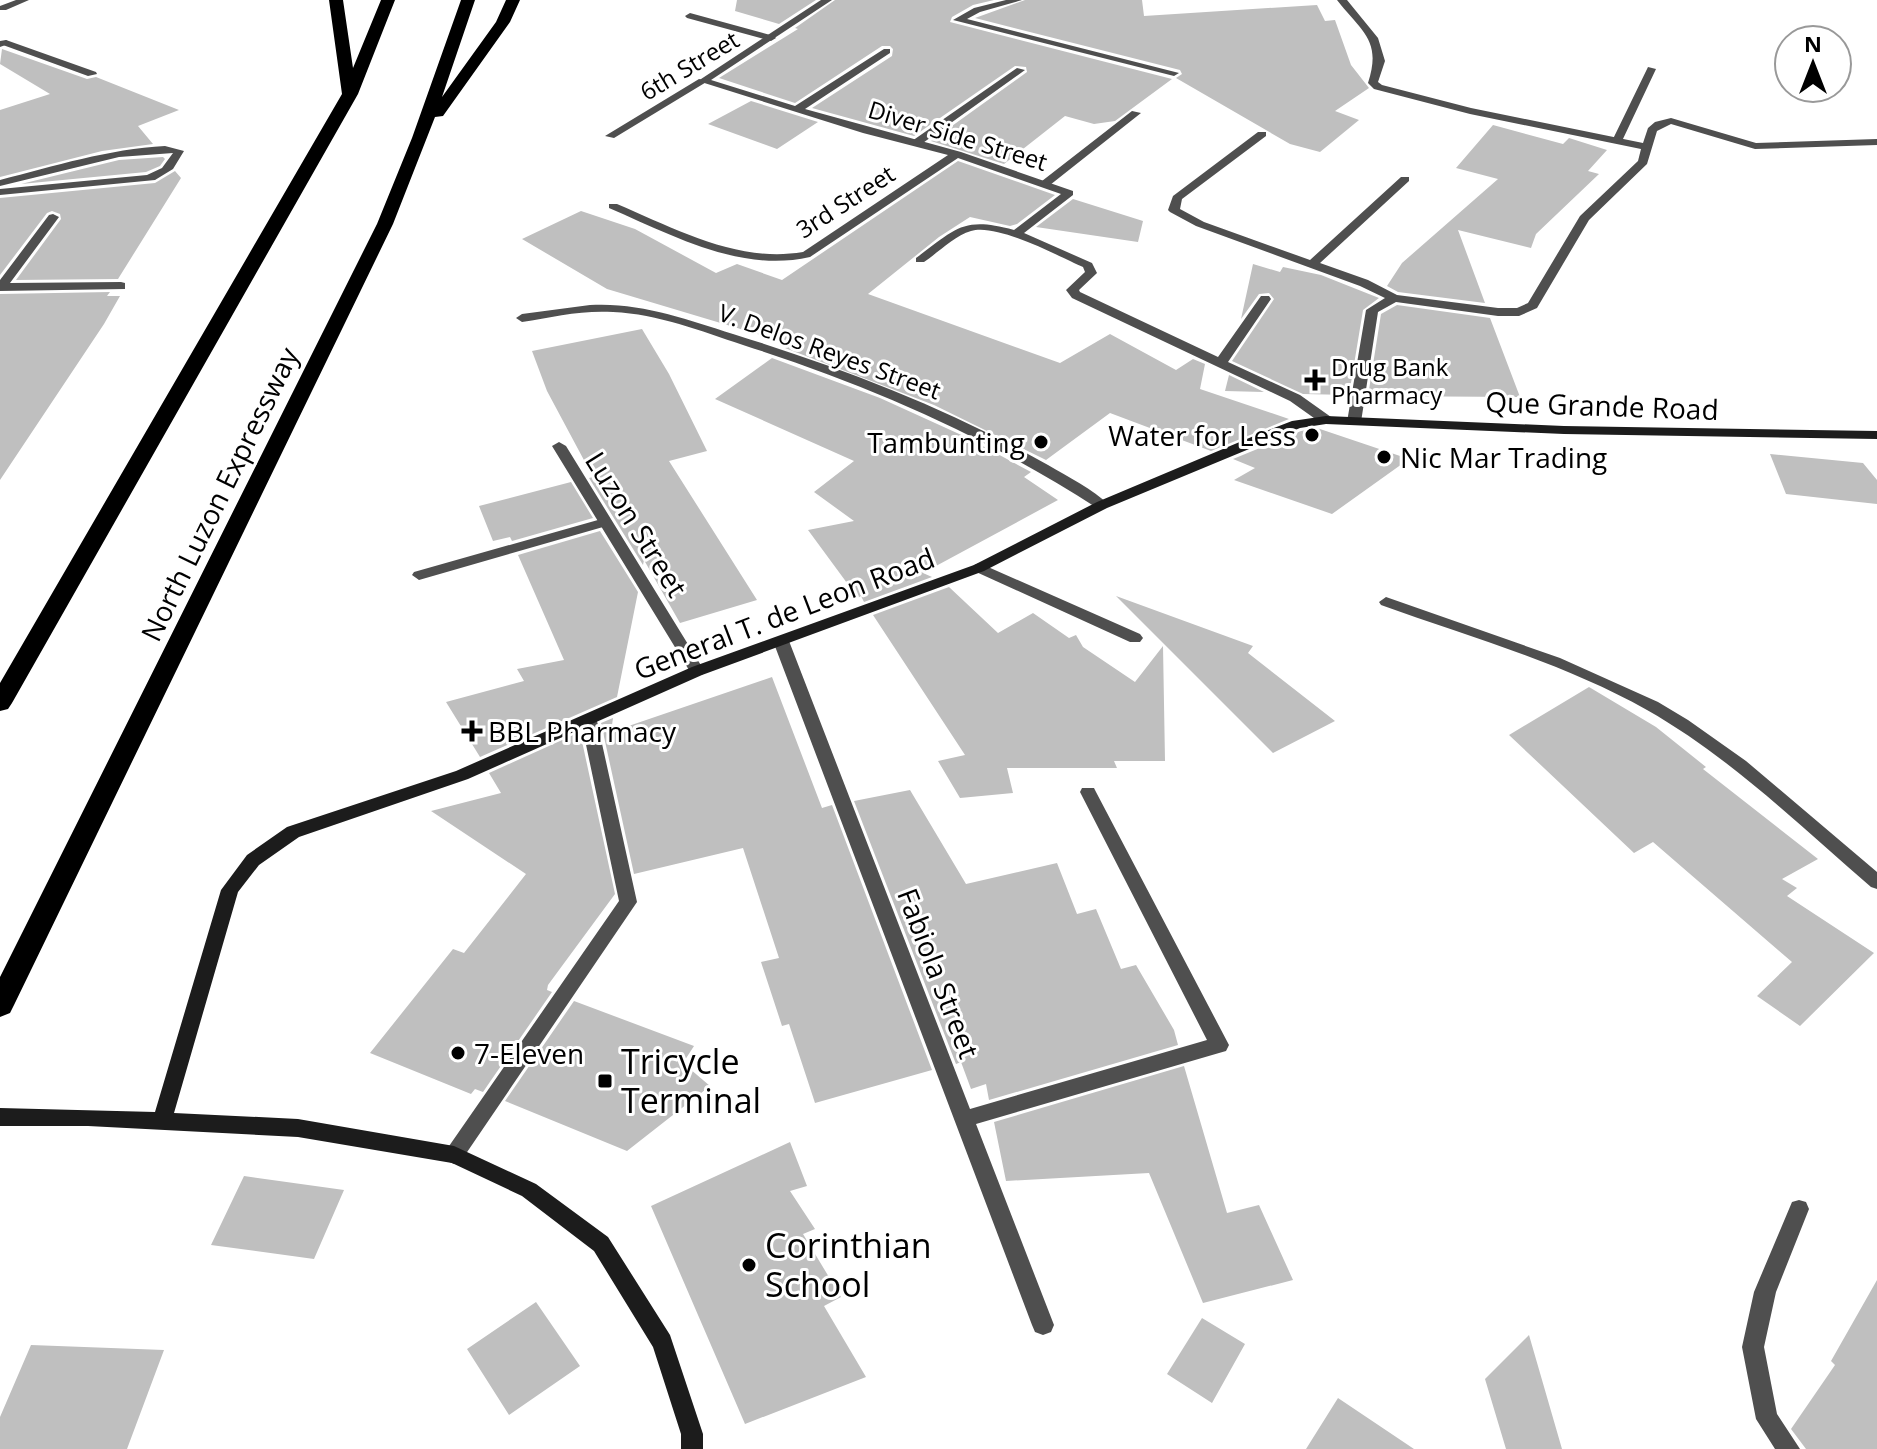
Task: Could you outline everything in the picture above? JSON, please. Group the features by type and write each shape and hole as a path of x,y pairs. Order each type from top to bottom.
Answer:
{"highway":[{"path":"336,0 350,94"},
{"path":"0,703 350,94 388,0"},
{"name":"North Luzon Expressway","path":"0,1005 385,224 420,138 468,0"},
{"path":"420,138 503,22 513,0"}],"main road":[{"name":"Que Grande Road","path":"1326,420 1564,430 1877,435"},
{"name":"General T. de Leon Road","path":"162,1121 230,890 253,860 293,832 462,775 697,671 979,568 1102,505 1276,432 1297,424 1326,420"},
{"path":"0,1117 88,1117 298,1128 454,1155 529,1190 601,1244 662,1342 692,1434 692,1449"}],"street":[{"path":"3,8 24,0"},
{"name":"6th Street","path":"610,136 703,81 827,0"},
{"path":"1017,0 977,10 958,20 1174,73"},
{"path":"1342,0 1373,38 1380,61 1373,83 1378,87 1470,111 1646,147"},
{"path":"690,16 771,38"},
{"path":"3,43 92,74"},
{"path":"796,110 887,51"},
{"path":"1617,141 1651,69"},
{"path":"916,143 1020,70"},
{"name":"Diver Side Street","path":"703,81 957,154 1069,193 1014,235"},
{"path":"1046,183 1136,113"},
{"path":"1262,134 1177,198 1174,210 1200,224 1364,283 1394,298 1498,312 1519,312 1533,305 1584,218 1643,162 1652,130 1659,124 1671,121 1755,146 1877,142"},
{"path":"0,183 120,155 156,149 179,151 172,165 159,176 0,192"},
{"name":"3rd Street","path":"613,206 717,247 766,259 798,257 806,255 957,154"},
{"path":"1311,265 1405,179"},
{"path":"1,287 53,217"},
{"path":"920,260 967,228 980,225 1014,235 1088,265 1091,273 1074,286 1072,290 1076,295 1295,398 1326,420"},
{"path":"1,287 121,286"},
{"path":"1354,422 1372,310 1394,298"},
{"path":"1221,362 1265,299"},
{"name":"V. Delos Reyes Street","path":"522,318 586,308 634,310 803,359 959,422 1049,469 1102,505"},
{"name":"Luzon Street","path":"559,446 697,671"},
{"path":"419,575 605,522"},
{"path":"979,568 1135,638"},
{"path":"1386,602 1601,680 1655,708 1718,750 1877,882"},
{"name":"Fabiola Street","path":"781,641 1043,1325"},
{"path":"454,1155 628,902 589,721"},
{"path":"965,1119 1219,1045 1088,792"},
{"path":"1789,1449 1767,1419 1753,1347 1765,1292 1799,1209"}],"building":[{"path":"737,0 816,0 779,24 735,11"},
{"path":"835,0 994,0 973,5 952,17 950,22 1172,79 1115,121 1094,124 1065,116 1004,164 931,141 1027,72 1026,67 1015,66 914,136 812,108 892,56 890,46 882,46 795,103 719,78 798,29 795,28"},
{"path":"1025,0 1142,0 1144,16 1317,5 1325,21 1335,20 1351,65 1369,88 1335,111 1359,120 1320,152 1290,144 1176,78 1182,74 1180,70 975,18"},
{"path":"2,49 87,79 96,77 179,110 138,126 153,144 102,151 0,177 0,110 50,94 0,64"},
{"path":"751,101 818,122 777,149 708,124"},
{"path":"1493,125 1563,144 1569,138 1607,150 1588,171 1599,174 1536,234 1531,248 1458,230 1485,303 1398,292 1387,286 1402,263 1498,179 1456,168"},
{"path":"165,159 160,166 146,172 21,184 119,160"},
{"path":"958,161 1055,195 1010,226 970,217 939,237 868,294 1060,363 1110,334 1176,370 1193,359 1205,364 1200,389 1289,419 1211,451 1110,413 1046,460 934,405 785,348 791,344 607,289 522,239 581,211 635,229 716,273 737,264 782,280"},
{"path":"175,171 181,178 118,279 16,280 61,219 60,214 52,211 47,213 0,275 0,198 155,183"},
{"path":"1073,199 1143,221 1138,242 1036,227"},
{"path":"1253,264 1280,272 1283,267 1321,275 1379,298 1363,310 1349,395 1303,394 1232,361 1274,299 1269,293 1259,294 1241,319"},
{"path":"110,292 107,296 120,296 104,324 0,480 0,294"},
{"path":"1397,305 1490,318 1520,397 1368,396 1381,314"},
{"path":"642,329 669,374 707,451 669,461 757,600 680,623 644,560 643,565 589,478 593,477 547,391 532,351"},
{"path":"772,358 880,398 968,438 1031,472 1024,477 1058,500 923,573 932,577 864,602 808,530 854,521 814,492 854,461 715,399"},
{"path":"1229,375 1264,392 1225,391"},
{"path":"1317,428 1409,459 1332,514 1234,480 1255,468 1233,459 1301,431"},
{"path":"1770,454 1863,463 1877,480 1877,504 1786,494"},
{"path":"571,482 593,518 512,541 510,537 493,541 479,506"},
{"path":"600,531 638,592 617,697 480,757 446,702 524,681 517,669 564,660 518,555"},
{"path":"949,587 998,633 1033,613 1069,638 1076,635 1083,647 1135,682 1163,646 1165,761 1114,761 1117,768 1007,768 1013,793 960,798 938,761 965,755 873,615"},
{"path":"1116,596 1253,646 1248,653 1335,721 1273,753"},
{"path":"772,677 822,808 832,805 932,1070 815,1103 789,1024 782,1026 761,962 779,958 743,848 634,874 601,723 613,718 611,732"},
{"path":"1589,687 1656,727 1706,767 1703,769 1818,859 1782,879 1797,888 1787,896 1874,953 1800,1026 1757,996 1792,962 1653,842 1634,853 1509,735"},
{"path":"580,732 615,894 548,985 547,990 552,992 483,1092 475,1089 471,1094 370,1053 453,949 464,953 526,874 431,811 501,793 489,773"},
{"path":"910,790 966,884 1057,863 1077,914 1096,909 1121,969 1136,965 1174,1030 1178,1045 989,1100 986,1084 971,1089 961,1062 956,1064 854,801"},
{"path":"574,1001 694,1046 683,1063 710,1086 627,1151 505,1101"},
{"path":"1184,1066 1227,1213 1259,1205 1293,1280 1203,1303 1149,1173 1006,1181 994,1122"},
{"name":"Corinthian School","path":"790,1142 807,1186 790,1191 815,1229 803,1234 841,1297 824,1306 866,1377 745,1424 651,1206"},
{"path":"244,1176 344,1190 314,1259 211,1245"},
{"path":"1877,1280 1877,1449 1806,1449 1791,1429 1835,1365 1831,1361"},
{"path":"536,1302 580,1366 509,1415 467,1349"},
{"path":"1202,1318 1245,1344 1212,1403 1167,1374"},
{"path":"1529,1335 1562,1449 1506,1449 1485,1379"},
{"path":"31,1345 164,1350 127,1449 0,1449 0,1417"},
{"path":"1338,1398 1414,1449 1306,1449"}],"place":[{"name":"Drug Bank Pharmacy","path":"1315,380"},
{"name":"Water for Less","path":"1312,435"},
{"name":"Tambunting","path":"1041,442"},
{"name":"Nic Mar Trading","path":"1384,457"},
{"name":"BBL Pharmacy","path":"472,731"},
{"name":"7-Eleven","path":"458,1053"},
{"name":"Tricycle Terminal","path":"605,1081"},
{"name":"Corinthian School","path":"749,1265"}]}
